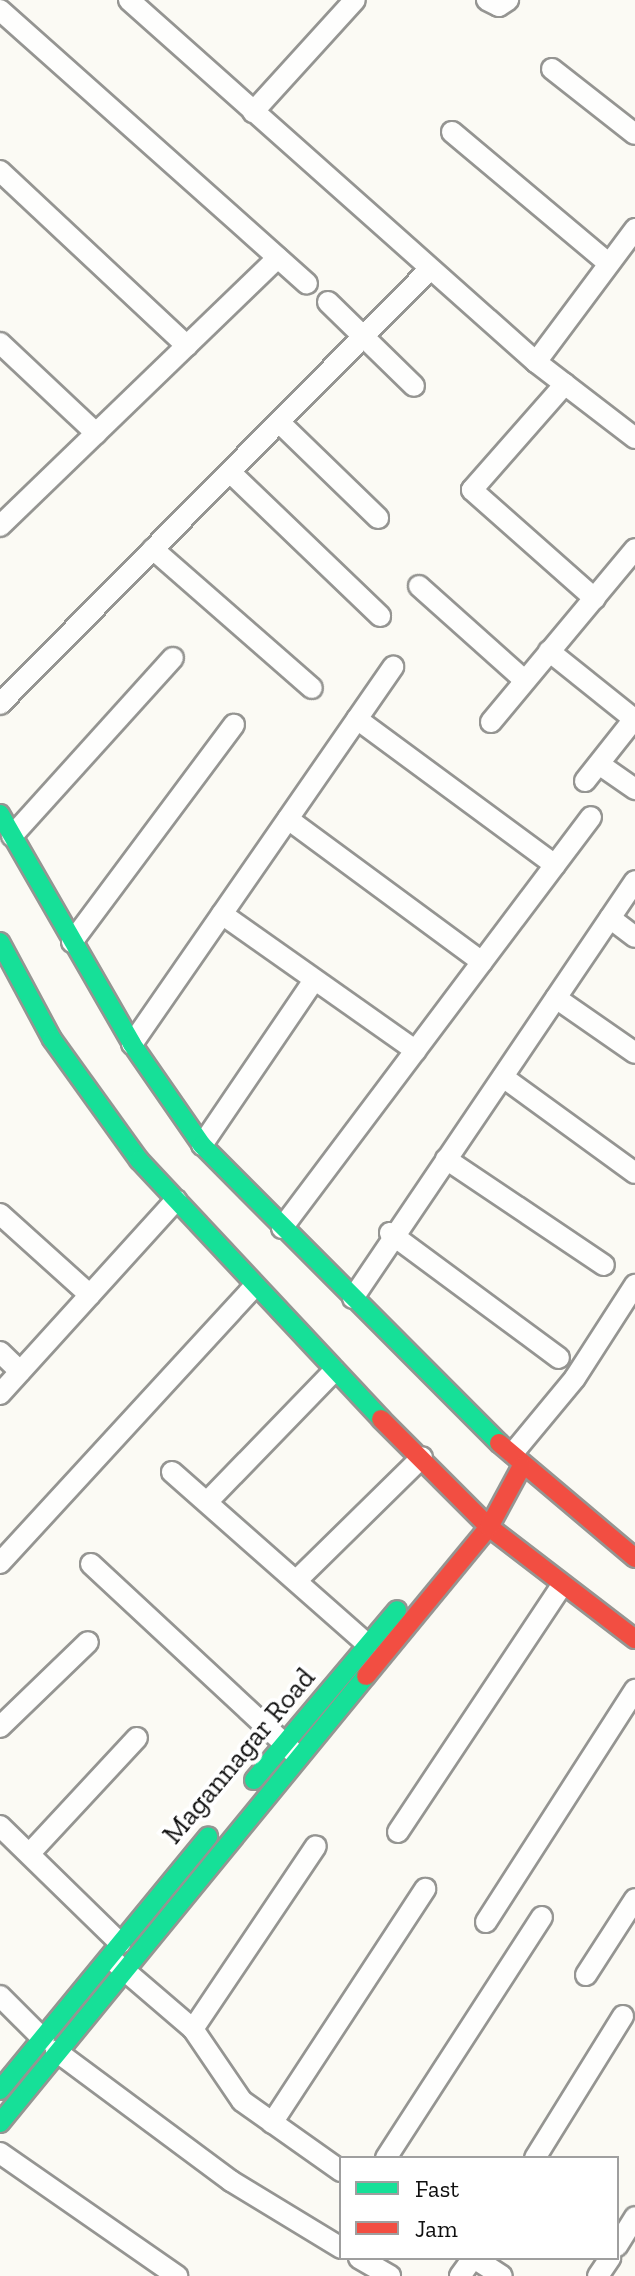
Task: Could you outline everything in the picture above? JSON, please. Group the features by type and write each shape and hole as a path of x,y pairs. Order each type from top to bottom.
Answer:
{"main road":[{"path":"0,814 132,1044 202,1145 517,1460 635,1558"},
{"path":"0,942 52,1039 176,1200 254,1287 484,1520 562,1585 635,1639"},
{"path":"484,1520 517,1460"},
{"name":"Magannagar Road","path":"0,2090 128,1975 367,1644 484,1520"},
{"name":"Magannagar Road","path":"0,2123 115,1950 292,1750 484,1520"}],"street":[{"path":"129,0 536,362 635,438"},
{"path":"253,112 355,0"},
{"path":"487,0 499,6 508,0"},
{"path":"0,10 307,284"},
{"path":"552,69 635,134"},
{"path":"452,132 607,262"},
{"path":"0,171 187,346"},
{"path":"536,362 607,262 635,229"},
{"path":"2,521 278,258"},
{"path":"0,704 430,269"},
{"path":"328,302 414,386"},
{"path":"0,343 96,433"},
{"path":"565,384 472,490 595,599"},
{"path":"279,422 378,518"},
{"path":"230,472 380,616"},
{"path":"153,549 312,688"},
{"path":"491,722 635,549"},
{"path":"419,586 524,680"},
{"path":"549,651 635,718 585,781"},
{"path":"12,836 173,658"},
{"path":"132,1044 393,667"},
{"path":"357,719 555,865"},
{"path":"72,942 234,725"},
{"path":"599,764 635,789"},
{"path":"282,1228 591,817"},
{"path":"288,819 482,962"},
{"path":"353,1298 390,1233 446,1159 635,881"},
{"path":"222,914 416,1051"},
{"path":"610,918 635,937"},
{"path":"202,1145 314,980"},
{"path":"556,998 635,1053"},
{"path":"503,1077 635,1173"},
{"path":"446,1159 604,1265"},
{"path":"0,1394 176,1200"},
{"path":"0,1214 90,1295"},
{"path":"390,1233 559,1358"},
{"path":"517,1460 635,1285"},
{"path":"0,1563 254,1287"},
{"path":"0,1352 20,1371"},
{"path":"209,1500 334,1371"},
{"path":"297,1580 422,1457"},
{"path":"172,1472 209,1500 367,1644"},
{"path":"91,1564 292,1750"},
{"path":"398,1832 562,1585"},
{"path":"0,1727 88,1642"},
{"path":"486,1922 635,1690"},
{"path":"30,1853 137,1738"},
{"path":"0,1826 30,1853 115,1950 128,1975 193,2029 242,2101 339,2170"},
{"path":"193,2029 316,1846"},
{"path":"272,2123 425,1889"},
{"path":"586,1975 635,1899"},
{"path":"387,2156 542,1917"},
{"path":"0,1996 50,2046 231,2181 339,2247"},
{"path":"536,2156 623,2016"},
{"path":"0,2153 177,2276"},
{"path":"619,2243 635,2217"},
{"path":"362,2260 390,2276"},
{"path":"476,2260 502,2276"}],"traffic: fast":[{"path":"0,814 132,1044 202,1145 499,1443"},
{"path":"0,942 52,1039 139,1160 381,1419"},
{"path":"254,1780 397,1610"},
{"path":"0,2123 366,1676"},
{"path":"0,2090 208,1837"}],"traffic: jam":[{"path":"381,1419 489,1527 635,1639"},
{"path":"499,1443 635,1558"},
{"path":"366,1676 489,1527 522,1466"}]}
